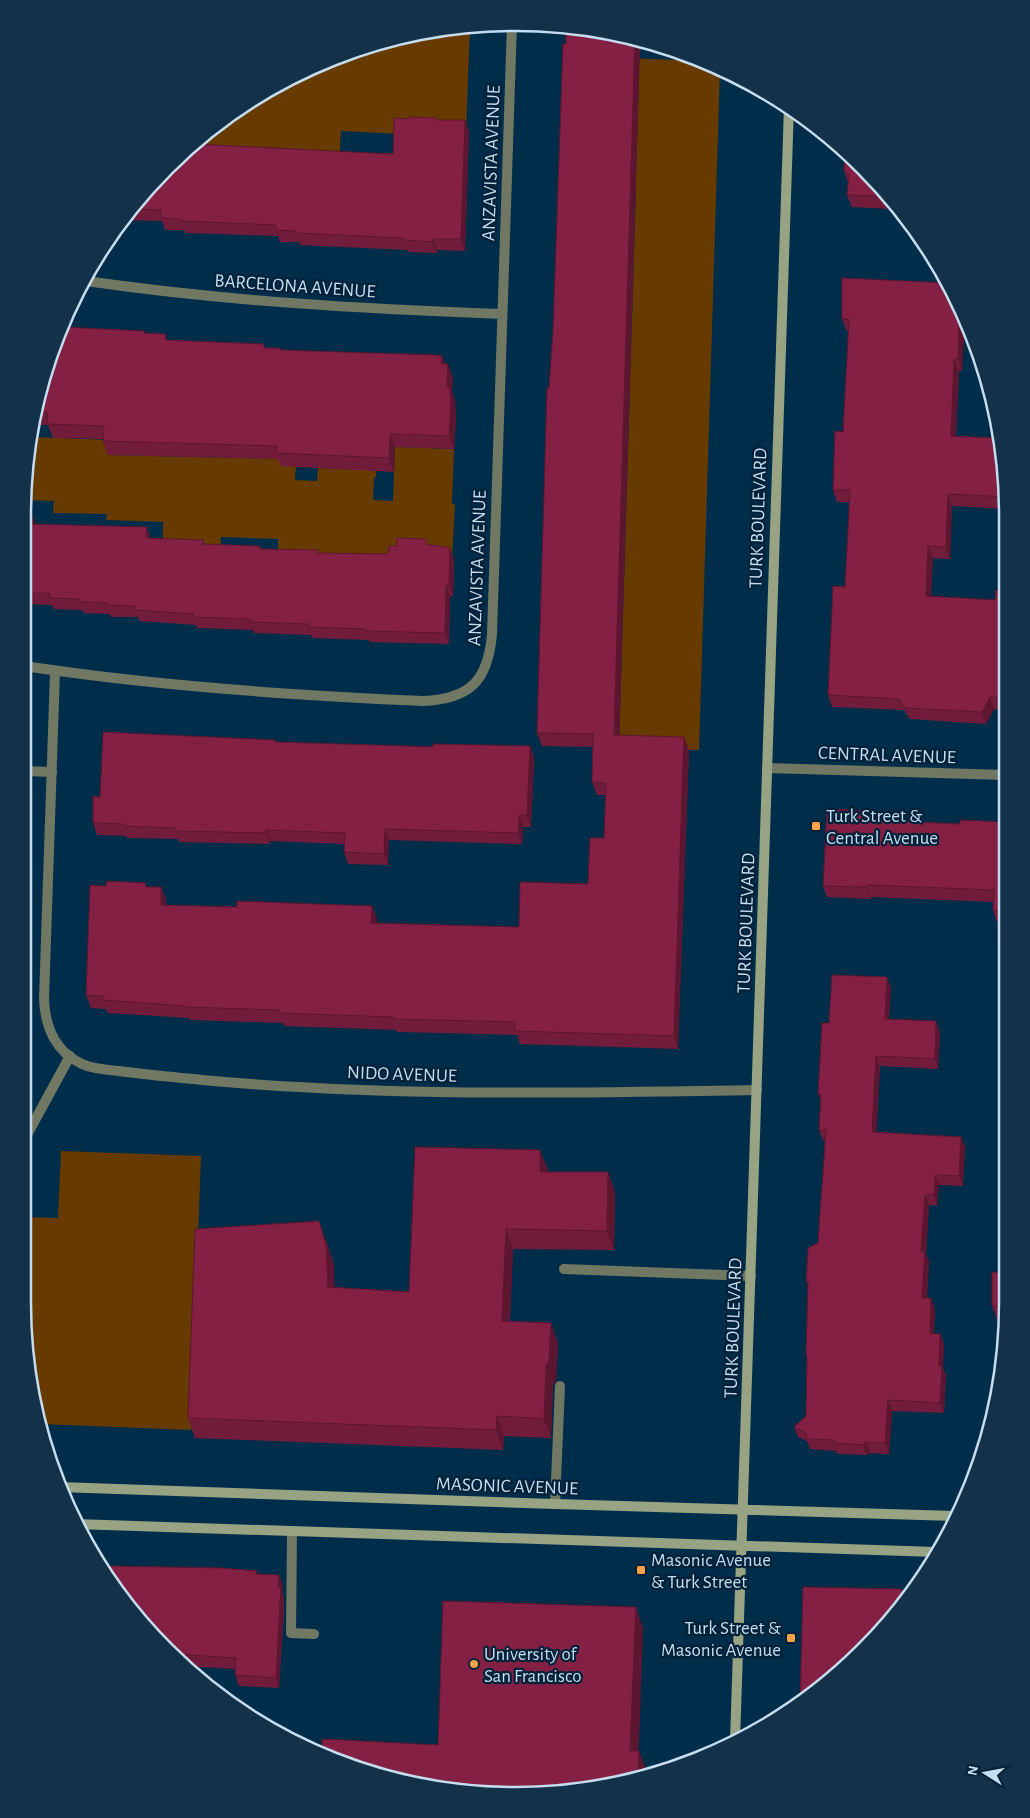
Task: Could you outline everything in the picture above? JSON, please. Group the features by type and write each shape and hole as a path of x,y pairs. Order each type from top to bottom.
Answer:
{"main road":[{"name":"TURK BOULEVARD","path":"735,1734 789,116"},
{"name":"MASONIC AVENUE","path":"68,1487 950,1516"},
{"path":"85,1524 930,1552"}],"street":[{"name":"ANZAVISTA AVENUE","path":"31,667 246,691 423,701 443,700 458,695 472,686 484,672 490,654 512,31"},
{"name":"BARCELONA AVENUE","path":"91,282 200,296 312,306 502,314"},
{"name":"NIDO AVENUE","path":"55,671 44,999 45,1017 50,1033 57,1043 70,1056 84,1065 138,1074 213,1081 333,1088 458,1092 757,1090"},
{"name":"CENTRAL AVENUE","path":"767,768 999,775"},
{"path":"31,771 52,772"},
{"path":"31,1128 70,1056"},
{"path":"564,1269 751,1276"},
{"path":"555,1504 560,1386"},
{"path":"292,1530 291,1634 314,1634"}],"shaded area":[{"path":"470,33 466,132 399,134 341,131 339,164 191,156 246,113 301,81 330,68 390,48 452,35"},
{"path":"625,58 678,60 720,77 699,750 619,748 636,190 622,189 636,173 639,74"},
{"path":"38,437 109,440 109,455 281,459 296,467 295,480 317,481 318,468 376,470 373,500 393,501 395,447 454,449 452,504 455,504 452,559 278,560 278,539 221,537 220,552 163,550 163,522 106,520 107,514 53,513 54,501 31,500"},
{"path":"61,1151 201,1156 191,1430 47,1424 35,1366 32,1335 31,1217 58,1218"}],"building":[{"path":"566,34 635,47 614,735 684,737 674,1036 515,1031 515,1022 393,1019 393,1017 279,1013 280,1010 185,1007 103,1000 104,996 86,995 90,885 106,886 107,881 145,883 146,887 161,887 161,905 237,907 237,901 372,906 371,923 519,927 520,882 588,884 590,838 604,838 606,783 592,782 593,734 537,733 547,388 549,388 553,330 563,44 566,44"},
{"path":"408,117 436,118 436,120 465,120 461,239 433,239 432,242 404,240 404,238 296,233 296,231 276,230 276,225 181,221 181,219 161,218 161,210 140,209 173,173 204,145 393,154 394,118 409,119"},
{"path":"845,161 879,196 847,195 849,175 844,171"},
{"path":"842,278 939,283 959,324 958,359 954,359 951,436 992,438 998,497 948,494 946,547 928,546 926,596 995,600 996,590 999,590 999,698 990,697 982,712 905,708 899,699 828,695 833,586 845,587 850,490 833,490 835,431 843,432 849,319 842,319"},
{"path":"69,327 144,331 144,333 166,334 165,340 264,344 264,348 280,348 280,350 442,356 441,364 448,364 447,387 450,387 451,405 449,436 390,434 389,458 276,453 277,446 103,441 104,426 48,424 47,412 43,412 48,390"},
{"path":"31,515 32,524 147,527 146,538 203,540 203,544 260,546 260,549 318,550 318,553 388,554 389,546 397,546 397,538 426,539 426,544 450,548 449,585 446,585 445,633 365,631 365,629 308,627 308,624 250,622 250,619 193,617 193,614 135,610 135,606 80,602 80,599 50,598 50,593 31,593"},
{"path":"103,732 275,740 275,742 433,747 433,744 530,746 527,815 519,815 518,833 385,829 384,854 344,852 345,833 266,830 266,833 174,831 175,828 93,823 93,796 100,797"},
{"path":"827,809 870,811 870,820 960,824 960,820 999,822 999,910 993,910 994,890 867,885 867,887 823,886"},
{"path":"832,975 887,977 885,1019 936,1021 935,1059 876,1056 872,1132 961,1137 959,1176 935,1175 934,1195 925,1195 921,1251 925,1251 922,1298 931,1298 930,1333 940,1334 939,1366 942,1366 940,1403 888,1400 885,1443 866,1442 863,1445 834,1443 834,1440 806,1439 806,1433 794,1427 806,1416 808,1282 806,1281 808,1248 818,1243 826,1130 819,1130 821,1094 818,1094 822,1023 829,1023"},
{"path":"415,1147 540,1150 540,1172 608,1172 607,1231 506,1229 502,1321 551,1323 549,1361 546,1366 544,1419 497,1416 496,1430 188,1418 195,1229 319,1221 326,1245 328,1287 409,1292"},
{"path":"992,1272 999,1273 999,1306 992,1306"},
{"path":"110,1567 221,1568 257,1571 256,1574 279,1575 278,1587 281,1587 276,1678 235,1675 236,1658 183,1655 151,1622"},
{"path":"803,1587 901,1589 902,1592 899,1597 857,1645 834,1667 800,1693"},
{"path":"443,1601 636,1607 630,1751 639,1751 638,1770 578,1783 547,1786 483,1786 452,1783 390,1770 360,1761 322,1746 322,1739 438,1745"}],"place":[{"name":"Turk Street & Central Avenue","path":"816,826"},
{"name":"Masonic Avenue & Turk Street","path":"641,1570"},
{"name":"Turk Street & Masonic Avenue","path":"791,1638"},
{"name":"University of San Francisco","path":"474,1664"}]}
